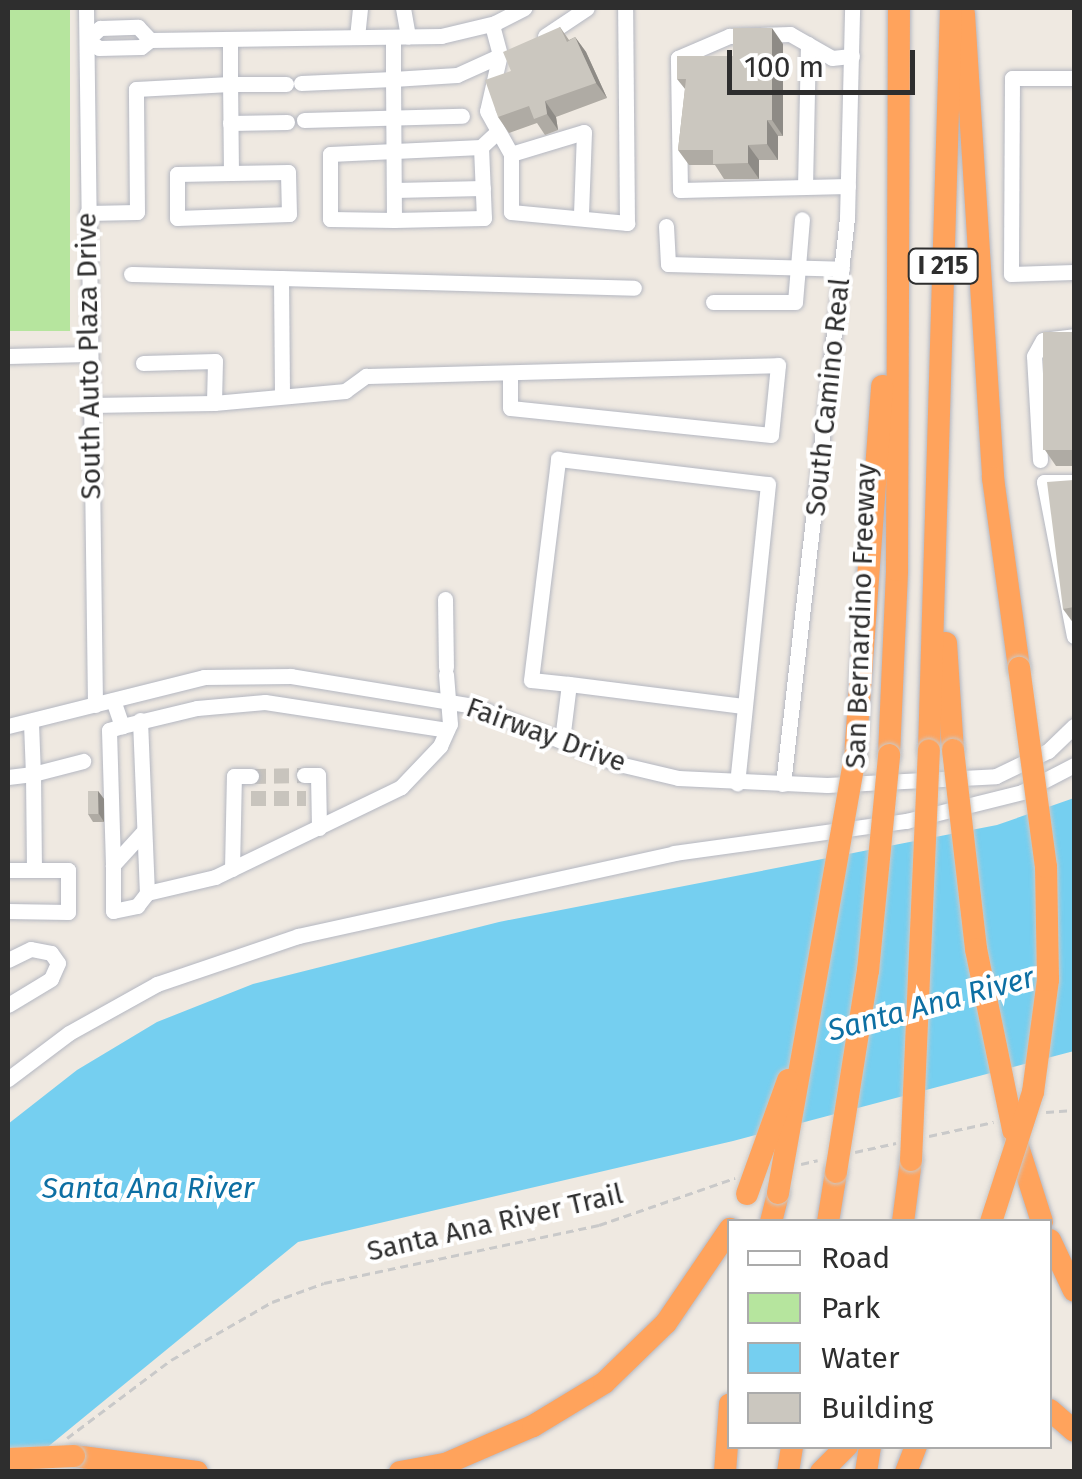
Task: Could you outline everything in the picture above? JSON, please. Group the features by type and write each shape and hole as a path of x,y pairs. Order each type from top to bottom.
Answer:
{"highway":[{"name":"San Bernardino Freeway","path":"828,1219 866,990 889,755 897,570 894,294 900,8"},
{"name":"I 215","path":"903,1219 911,1160 939,525 951,8"},
{"path":"964,8 993,478 1046,867 1048,980 1033,1092 992,1219"},
{"path":"772,1219 821,966 855,756 894,294"},
{"path":"939,525 953,750 976,949 1013,1130 1041,1219"},
{"path":"734,1219 821,966"},
{"path":"400,1472 445,1464 516,1433 604,1383 666,1324 727,1233"},
{"path":"1052,1244 1074,1291"},
{"path":"1052,1412 1074,1431"},
{"path":"725,1472 727,1445"},
{"path":"822,1472 844,1449"},
{"path":"8,1459 65,1452 197,1472"},
{"path":"8,1468 30,1472"}],"street":[{"name":"South Auto Plaza Drive","path":"86,8 95,706"},
{"path":"357,37 360,8"},
{"path":"394,220 392,79 403,8"},
{"path":"87,40 100,28 138,27 150,40 400,36 492,24 524,8"},
{"path":"87,213 138,212 136,88 457,75 572,23 587,8"},
{"path":"510,50 486,94 496,133 512,154 511,212 581,215 605,224 629,220 625,8"},
{"name":"South Camino Real","path":"782,784 842,269 852,8"},
{"path":"492,24 510,50 508,91"},
{"path":"848,186 680,190 678,58 729,36 790,34 832,58 852,56"},
{"path":"230,39 231,173"},
{"path":"805,188 808,44"},
{"path":"1074,78 1012,78 1010,274 1074,272"},
{"path":"230,123 462,116"},
{"path":"521,128 528,150"},
{"path":"512,154 584,132 581,215"},
{"path":"482,147 484,218 330,218 330,154 482,147 496,133"},
{"path":"288,172 289,214 177,218 177,174 231,173 288,172"},
{"path":"394,190 483,188"},
{"path":"713,302 794,302 802,219"},
{"path":"666,226 668,264 842,269"},
{"path":"131,274 634,288"},
{"path":"281,278 282,395"},
{"path":"1040,460 1034,356 1043,340 1074,336"},
{"path":"8,356 89,354"},
{"path":"143,363 215,361 214,403"},
{"path":"90,405 214,403 345,390 366,376 778,364 771,435 510,408 510,372"},
{"path":"737,783 768,484 558,459 531,680 742,706"},
{"path":"1074,482 1044,482 1074,636"},
{"path":"445,599 447,730 440,746 400,788 232,869 147,893 137,906 112,911 109,730 147,718 265,702 447,730"},
{"name":"Fairway Drive","path":"8,726 95,706 146,689 254,674 447,700 619,764 737,783 782,784 970,782 1018,770 1074,726"},
{"path":"562,740 569,684"},
{"path":"146,689 143,832 147,893"},
{"path":"113,700 122,726"},
{"path":"31,723 34,870"},
{"path":"8,777 83,761"},
{"path":"8,1078 69,1033 157,984 298,936 674,853 906,821 1022,792 1074,765"},
{"path":"304,775 318,775 312,798 319,828"},
{"path":"232,869 234,776 251,776"},
{"path":"233,798 251,798"},
{"path":"113,865 143,832"},
{"path":"8,870 68,870 68,912 8,911"},
{"path":"8,960 31,949 50,953 58,963 52,978 8,1005"}],"path":[{"path":"1044,1112 1074,1110"},
{"path":"854,1152 1006,1120"},
{"path":"797,1164 835,1164"},
{"name":"Santa Ana River Trail","path":"65,1452 171,1360 272,1302 324,1282 599,1224 743,1185"}],"green space":[{"path":"8,8 70,8 70,331 8,331"}],"water":[{"name":"Santa Ana River","path":"1074,798 1074,1051 733,1141 298,1242 17,1472 8,1471 8,1124 77,1070 157,1022 253,984 499,922 997,825"}],"building":[{"path":"560,27 567,42 575,37 596,83 545,101 547,114 534,119 529,106 498,117 485,80 511,71 503,52"},
{"path":"733,28 772,28 772,120 767,120 767,144 748,145 748,163 713,164 713,150 678,150 686,79 677,79 677,56 733,56"},
{"path":"1043,332 1074,332 1074,450 1043,450"},
{"path":"1074,480 1074,607 1063,609 1047,482"},
{"path":"88,791 98,791 98,814 88,814"}],"tunnel":[{"path":"251,776 304,775"},
{"path":"251,798 306,798"}]}
